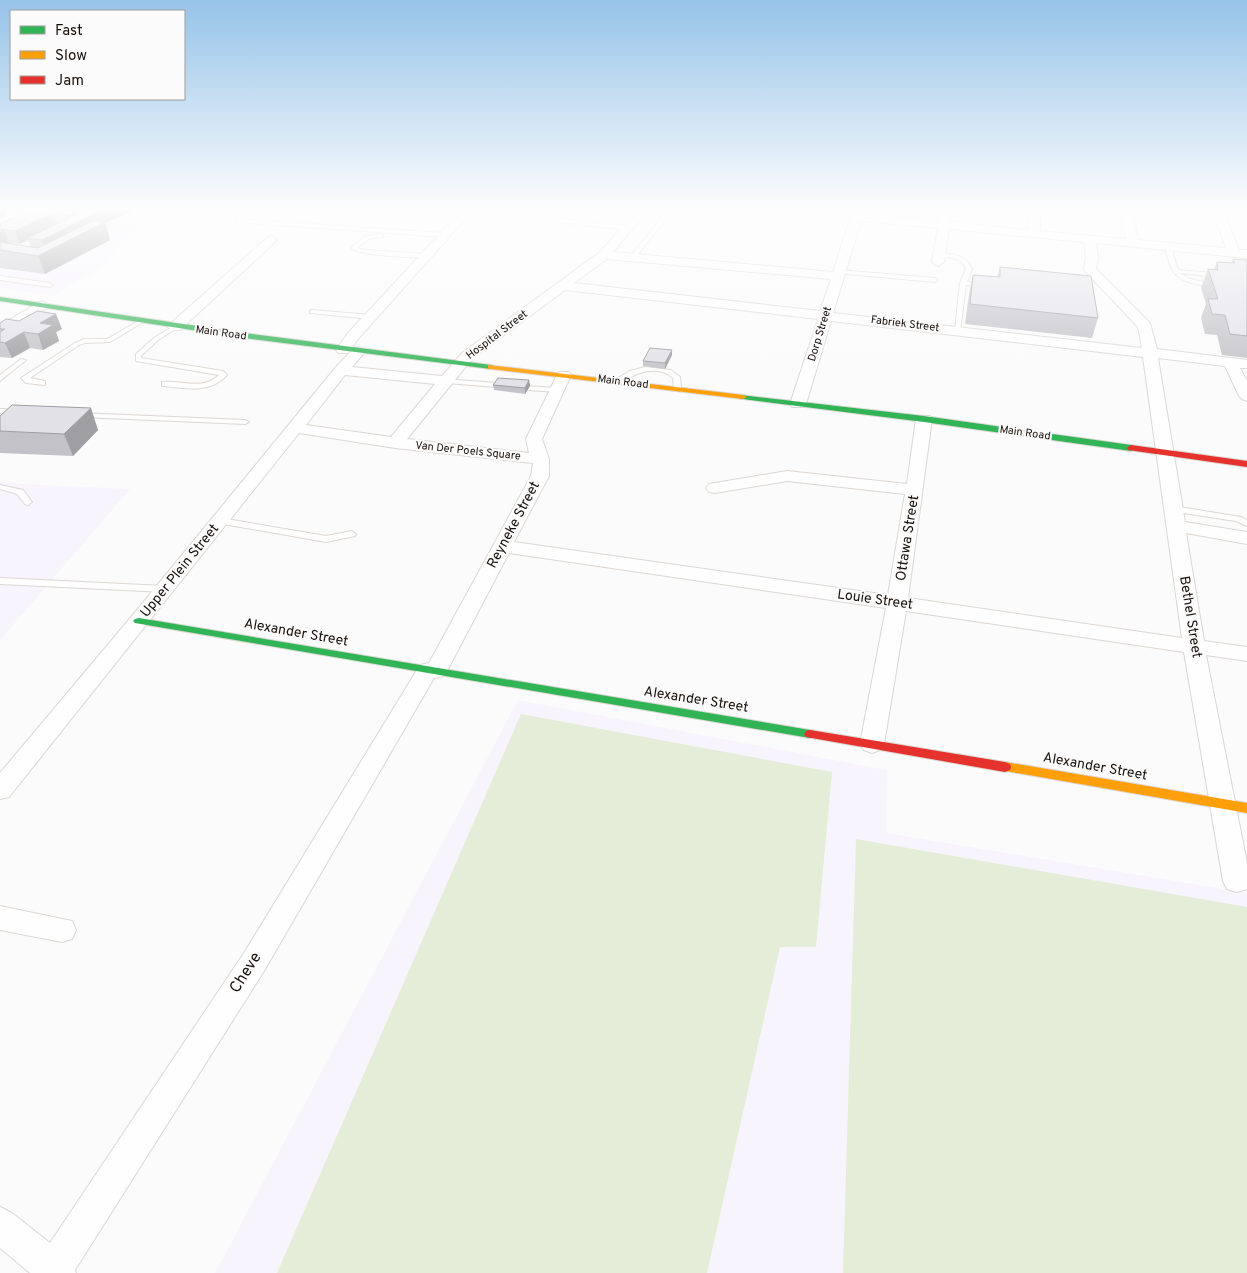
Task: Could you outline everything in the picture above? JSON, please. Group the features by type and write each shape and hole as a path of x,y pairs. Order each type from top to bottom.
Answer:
{"main road":[{"name":"Main Road","path":"0,299 175,327 460,364 500,378 560,383 617,381 924,419 1247,464"},
{"name":"Alexander Street","path":"140,621 1247,808"}],"street":[{"path":"175,327 242,266"},
{"name":"Upper Plein Street","path":"0,790 296,428 340,370 371,317 417,266"},
{"name":"Hospital Street","path":"460,364 498,332 589,266"},
{"path":"594,289 589,279 596,266"},
{"path":"740,266 838,274"},
{"name":"Dorp Street","path":"798,404 840,266"},
{"name":"Bethel Street","path":"1090,266 1090,270 1145,326 1194,647 1237,880"},
{"name":"Fabriek Street","path":"562,286 1247,364"},
{"path":"0,331 42,305"},
{"path":"1230,362 1247,396"},
{"name":"Van Der Poels Square","path":"395,443 460,364"},
{"path":"340,370 447,381"},
{"name":"Reyneke Street","path":"432,671 503,546 540,476 543,465 534,446 534,439 560,383"},
{"name":"Ottawa Street","path":"872,744 898,603 916,490 924,419"},
{"name":"Van Der Poels Square","path":"296,428 395,443 541,458"},
{"path":"714,488 778,477 795,476 916,490"},
{"path":"1175,517 1247,538"},
{"name":"Louie Street","path":"503,546 1247,654"},
{"name":"Cheve","path":"56,1271 254,962 432,671"},
{"path":"0,918 62,930"},
{"path":"0,1225 56,1271"}],"lane":[{"path":"958,330 963,283 969,269 968,266"},
{"path":"1173,266 1174,271 1184,280 1206,284"},
{"path":"1174,271 1247,278"},
{"path":"838,274 935,280"},
{"path":"0,278 50,285"},
{"path":"963,283 988,286"},
{"path":"312,312 371,317"},
{"path":"42,383 29,381 25,378 77,344 84,341 108,341 142,321"},
{"path":"165,384 193,387 207,386 218,381 223,375 221,372 208,369 138,360 138,355 144,349 175,327"},
{"path":"0,379 23,360"},
{"path":"617,381 637,370 669,371 676,377 677,389"},
{"path":"447,381 500,378"},
{"path":"528,388 560,383"},
{"path":"0,411 32,412"},
{"path":"7,418 14,412"},
{"path":"76,414 246,422"},
{"path":"0,487 17,490 25,495 28,502"},
{"path":"1175,517 1238,519 1247,523"},
{"path":"221,521 326,539 337,539 352,534"},
{"path":"0,581 165,589"}],"shaded area":[{"path":"0,266 103,266 52,296 0,288"},
{"path":"0,483 130,489 0,640"},
{"path":"518,700 887,770 886,833 1247,893 1247,1273 215,1273"}],"green space":[{"path":"521,714 832,772 816,947 780,947 707,1273 277,1273"},
{"path":"856,839 1247,907 1247,1273 843,1273"}],"building":[{"path":"1218,266 1247,266 1247,336 1230,334 1225,315 1212,314 1208,299 1218,299 1208,269 1218,270"},
{"path":"1000,267 1091,276 1098,318 970,304 973,275 1000,277"},
{"path":"37,311 56,314 40,323 53,325 38,334 24,332 5,343 0,342 0,332 5,329 0,329 0,323 6,319 19,321"},
{"path":"650,348 672,350 665,363 643,361"},
{"path":"498,378 529,380 525,388 493,385"},
{"path":"12,405 91,408 64,434 0,431 0,416"}],"traffic: fast":[{"path":"0,299 245,336 491,367"},
{"path":"743,397 924,419 1131,448"},
{"path":"139,621 810,734"}],"traffic: slow":[{"path":"491,367 743,397"},
{"path":"1005,767 1247,808"}],"traffic: jam":[{"path":"1131,448 1247,464"},
{"path":"810,734 1005,767"}]}
